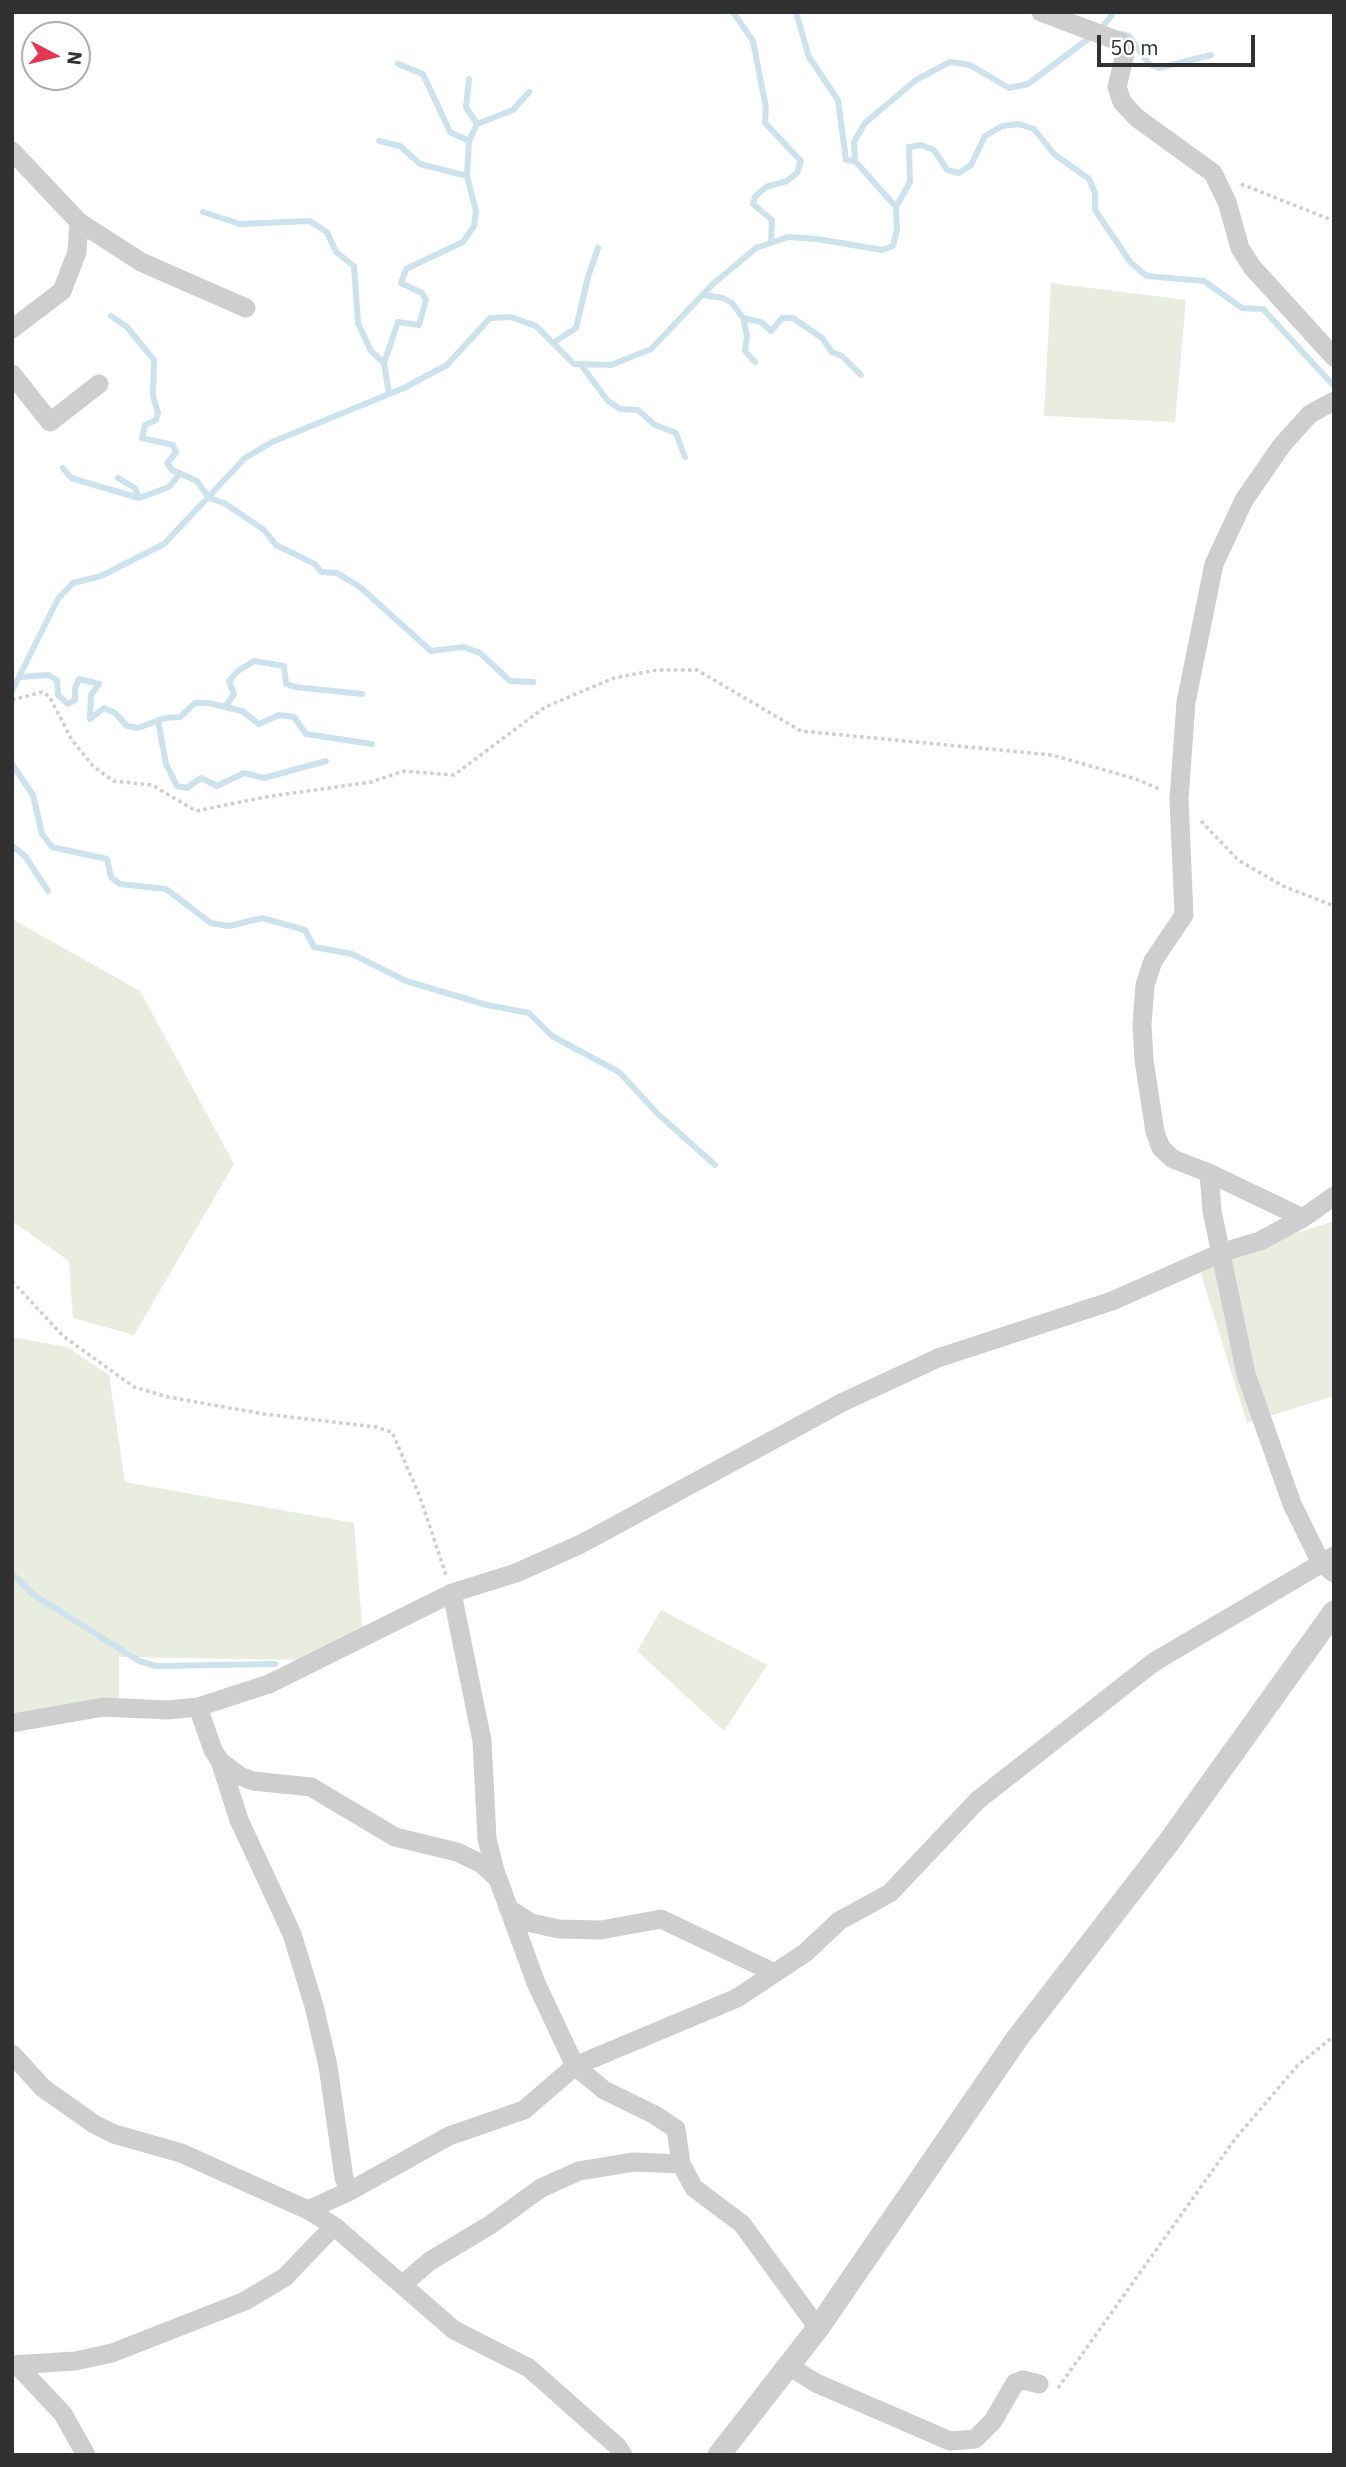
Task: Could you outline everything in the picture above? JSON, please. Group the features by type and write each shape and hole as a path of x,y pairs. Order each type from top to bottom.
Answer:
{"street":[{"path":"1041,12 1121,42 1126,50 1116,87 1122,102 1137,118 1213,173 1227,202 1240,248 1252,267 1334,357"},
{"path":"12,151 79,222 141,262 246,308"},
{"path":"12,329 62,291 77,251 79,222"},
{"path":"12,374 50,422 99,384"},
{"path":"1303,1218 1174,1159 1161,1148 1155,1132 1144,1060 1145,985 1153,961 1184,915 1179,799 1186,702 1214,564 1244,500 1282,445 1310,414 1334,401"},
{"path":"308,2210 350,2191 449,2136 524,2110 575,2066 737,1998 805,1952 839,1921 890,1893 978,1800 1154,1662 1329,1564 1292,1504 1246,1374 1223,1252 1212,1211 1209,1173"},
{"path":"12,1723 104,1707 167,1710 198,1707 269,1684 452,1593 516,1573 581,1544 843,1402 938,1357 1112,1301 1223,1252 1260,1241 1303,1218 1334,1196"},
{"path":"452,1593 482,1741 487,1839 508,1908 554,2028 575,2066 604,2090 655,2115 676,2129 681,2164 694,2188 742,2224 818,2328"},
{"path":"719,2455 818,2328 1016,2040 1169,1843 1334,1612"},
{"path":"198,1707 220,1761 239,1820 292,1934 328,2066 341,2165 350,2191"},
{"path":"220,1761 253,1781 311,1787 395,1837 457,1852 482,1864 498,1879"},
{"path":"508,1908 531,1923 559,1929 601,1930 661,1919 775,1973"},
{"path":"12,2054 43,2088 114,2134 181,2153 308,2210 334,2226 454,2330 529,2368 617,2446 623,2455"},
{"path":"403,2284 430,2261 490,2225 541,2188 579,2171 634,2162 681,2164"},
{"path":"15,2365 75,2361 112,2353 245,2301 285,2277 334,2226"},
{"path":"15,2365 63,2414 86,2455"},
{"path":"789,2366 816,2383 950,2441 975,2439 993,2421 1015,2383 1024,2380 1039,2384"}],"path":[{"path":"1213,173 1334,220"},
{"path":"12,700 42,692 49,696 72,740 93,766 114,781 152,785 196,811 265,797 371,782 404,771 454,775 545,707 614,678 657,670 697,670 801,731 1052,755 1136,779 1179,799 1238,860 1283,886 1334,906"},
{"path":"12,1281 62,1336 134,1387 169,1397 264,1414 376,1427 392,1433 420,1497 452,1593"},
{"path":"1039,2384 1054,2390 1061,2387 1235,2139 1298,2065 1334,2036"}],"shaded area":[{"path":"1051,283 1186,300 1175,422 1044,416"},
{"path":"12,919 140,991 234,1164 134,1335 73,1318 69,1261 12,1221"},
{"path":"1334,1221 1334,1396 1247,1423 1198,1264"},
{"path":"12,1337 67,1347 109,1375 125,1482 354,1523 363,1637 304,1660 119,1657 119,1707 12,1731"},
{"path":"661,1610 767,1665 724,1731 637,1651"}],"waterway":[{"path":"733,12 753,41 766,108 765,123 801,161 797,173 787,181 766,187 755,197 753,204 772,220 771,243"},
{"path":"796,12 809,57 838,100 846,160 855,161"},
{"path":"12,691 58,599 73,583 101,576 164,544 245,458 272,442 404,388 447,365 490,318 511,317 536,326 574,364 611,365 651,349 712,285 756,248 788,237 882,250 893,246 897,230 896,207 855,161 854,142 865,123 916,80 950,62 970,65 1009,88 1028,84 1100,30 1114,12"},
{"path":"1121,34 1129,36 1149,64 1159,68 1211,55"},
{"path":"389,394 384,363 398,322 419,325 426,300 422,293 401,283 406,269 463,242 474,226 476,211 467,176 469,141 450,132 423,74 398,64"},
{"path":"469,79 466,107 477,124"},
{"path":"469,141 477,124 513,110 529,92"},
{"path":"896,207 910,182 909,147 921,145 934,150 947,170 959,173 971,165 985,136 1002,126 1019,124 1034,129 1054,154 1089,179 1095,193 1095,210 1131,263 1147,276 1204,281 1242,308 1263,309 1334,386"},
{"path":"379,141 400,146 420,164 467,176"},
{"path":"203,212 240,224 310,221 327,232 336,252 354,266 358,323 371,351 384,363"},
{"path":"553,343 576,328 598,248"},
{"path":"703,295 723,298 732,303 743,318 761,322 771,331 782,318 793,318 822,338 832,352 842,356 861,375"},
{"path":"111,316 127,327 154,360 153,396 158,413 156,420 145,425 142,438 173,445 176,453 167,463 172,470 197,481 209,498 224,503 264,530 276,545 315,564 321,572 337,573 360,587 431,651 464,647 480,653 510,681 533,682"},
{"path":"743,318 747,336 745,351 755,362"},
{"path":"581,365 608,401 620,409 638,410 655,425 676,433 685,457"},
{"path":"63,468 71,478 139,498 169,487 180,473"},
{"path":"118,478 135,488 139,498"},
{"path":"226,706 234,694 229,681 238,671 254,661 284,666 286,684 295,687 362,694"},
{"path":"20,677 48,675 57,680 58,695 68,704 75,700 75,688 79,679 99,684 91,695 90,719 104,708 115,713 127,726 138,728 165,718 180,717 195,703 209,703 242,711 259,724 279,715 294,717 306,734 372,744"},
{"path":"158,720 166,764 177,786 187,788 201,778 217,786 244,773 264,778 326,761"},
{"path":"12,764 33,795 42,834 52,847 107,859 111,877 120,884 166,889 211,923 229,926 262,918 305,930 314,947 352,954 406,981 487,1005 529,1013 552,1036 619,1072 658,1114 715,1165"},
{"path":"12,846 25,856 48,891"},
{"path":"12,1574 34,1595 139,1661 156,1666 275,1664"}]}
